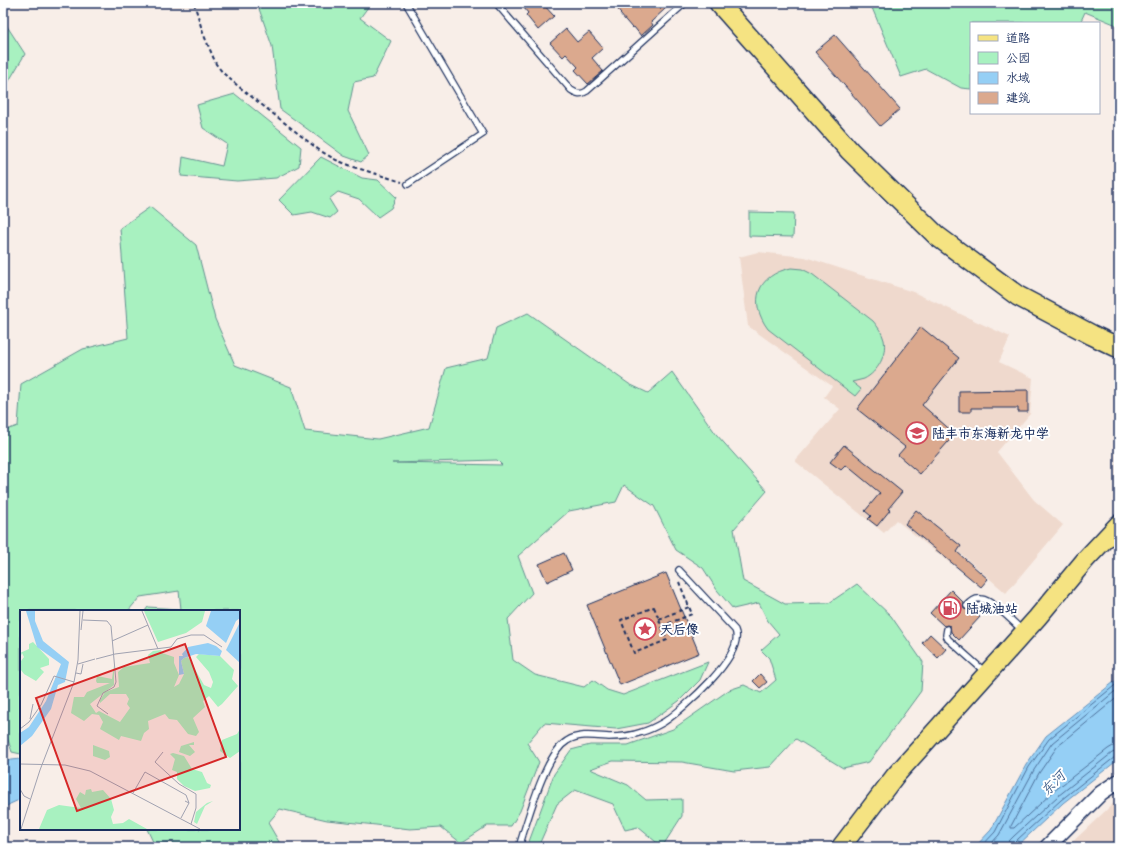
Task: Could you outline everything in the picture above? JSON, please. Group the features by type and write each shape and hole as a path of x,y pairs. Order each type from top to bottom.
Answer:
{"highway":[{"path":"719,3 850,152 937,236 1018,296 1119,348"}],"main road":[{"path":"840,847 895,776 1086,559 1119,524"}],"street":[{"path":"1047,847 1102,793 1119,781"}],"lane":[{"path":"406,3 483,134 408,184"},
{"path":"496,3 571,90 579,94 587,91 685,3"},
{"path":"518,847 549,762 558,748 567,740 578,736 623,736 641,732 662,723 697,695 719,671 730,655 736,641 737,635 735,630 681,571"},
{"path":"967,606 972,601 977,599 988,601 1024,631"},
{"path":"948,629 946,635 948,639 987,673"}],"path":[{"path":"194,3 203,32 216,64 223,73 238,86 319,150 336,160 354,168 408,184"},
{"path":"662,626 692,614 676,577 681,571"},
{"path":"654,607 662,626 667,640 634,653 621,620 654,607"},
{"path":"659,619 689,607"}],"shaded area":[{"name":"陆丰市东海新龙中学","path":"758,252 805,257 913,292 1010,337 999,362 1033,378 1030,414 997,452 1034,500 1063,525 1006,593 961,554 951,564 896,520 884,533 795,461 840,409 824,397 832,386 748,326 739,257"},
{"path":"1116,801 1119,803 1119,847 1067,847"}],"green space":[{"path":"257,3 371,3 360,18 391,41 373,78 354,82 348,111 369,155 361,162 344,156 280,109 272,46"},
{"path":"870,3 1119,3 1119,26 1085,12 1080,22 970,22 970,89 961,88 926,69 901,77"},
{"path":"3,20 25,54 3,91"},
{"path":"235,94 301,147 299,166 276,178 237,181 181,176 183,157 222,166 227,144 203,128 197,105"},
{"path":"321,157 362,178 378,180 396,197 391,208 378,217 359,199 338,192 329,199 337,212 330,218 312,212 294,215 279,200"},
{"path":"150,207 196,245 215,319 235,365 291,387 305,431 378,439 429,427 446,368 488,358 496,328 528,313 629,384 648,393 672,372 716,434 767,491 734,529 743,581 785,604 829,603 857,584 891,616 923,662 921,691 869,762 843,768 796,739 770,767 734,771 682,762 613,761 590,769 628,785 646,800 682,799 682,816 662,847 638,827 625,830 613,804 575,790 557,804 538,847 527,847 554,774 571,750 590,745 628,745 673,729 729,690 744,685 761,693 776,680 769,658 761,650 779,634 768,621 759,603 733,609 717,590 703,568 676,550 654,506 624,485 616,502 569,511 518,556 532,593 508,619 513,660 535,675 584,687 593,680 607,690 623,695 708,662 700,680 679,701 648,723 616,729 544,723 527,743 539,762 520,811 511,826 487,826 461,843 441,827 410,829 327,820 280,809 268,823 282,847 173,847 173,842 154,844 147,830 240,830 240,610 146,610 148,607 181,609 179,591 140,597 129,610 20,610 20,754 12,752 3,725 3,431 18,426 21,384 83,349 128,338 120,228","holes":["497,460 502,465 392,463"]},
{"path":"749,212 794,213 793,237 749,236"},
{"path":"791,268 802,269 812,274 873,321 881,332 885,346 883,357 877,368 869,376 852,382 861,389 855,396 768,329 762,319 758,309 759,291 770,277"}],"water":[{"name":"东河","path":"1119,678 1119,759 1063,803 1016,847 975,847 991,830 1026,765 1046,736"},
{"path":"20,759 20,799 3,809 3,761"}],"building":[{"path":"520,3 542,3 554,16 538,30 526,15 528,13"},
{"path":"612,3 662,3 666,8 651,22 653,25 641,36 634,27 632,28"},
{"path":"566,29 577,42 589,32 603,48 592,58 603,71 588,84 575,70 578,67 566,54 563,57 550,43"},
{"path":"835,35 900,109 880,126 815,52"},
{"path":"921,327 959,358 922,405 955,434 920,474 898,455 905,447 857,409"},
{"path":"1028,390 1028,412 1018,412 1018,408 971,408 971,412 959,412 959,391"},
{"path":"844,445 902,492 888,509 890,510 877,526 868,519 871,516 865,511 880,493 846,465 841,470 830,462"},
{"path":"916,510 961,546 957,552 988,579 981,587 905,524"},
{"path":"564,553 572,570 547,582 539,564"},
{"path":"666,573 699,653 620,685 587,605"},
{"path":"951,590 964,603 964,609 970,609 980,617 959,640 951,632 950,626 944,626 930,613"},
{"path":"930,634 946,649 938,658 922,643"},
{"path":"760,674 767,682 760,688 753,681"}],"place":[{"name":"陆丰市东海新龙中学","path":"917,433"},
{"name":"陆城油站","path":"950,608"},
{"name":"天后像","path":"645,629"}]}
